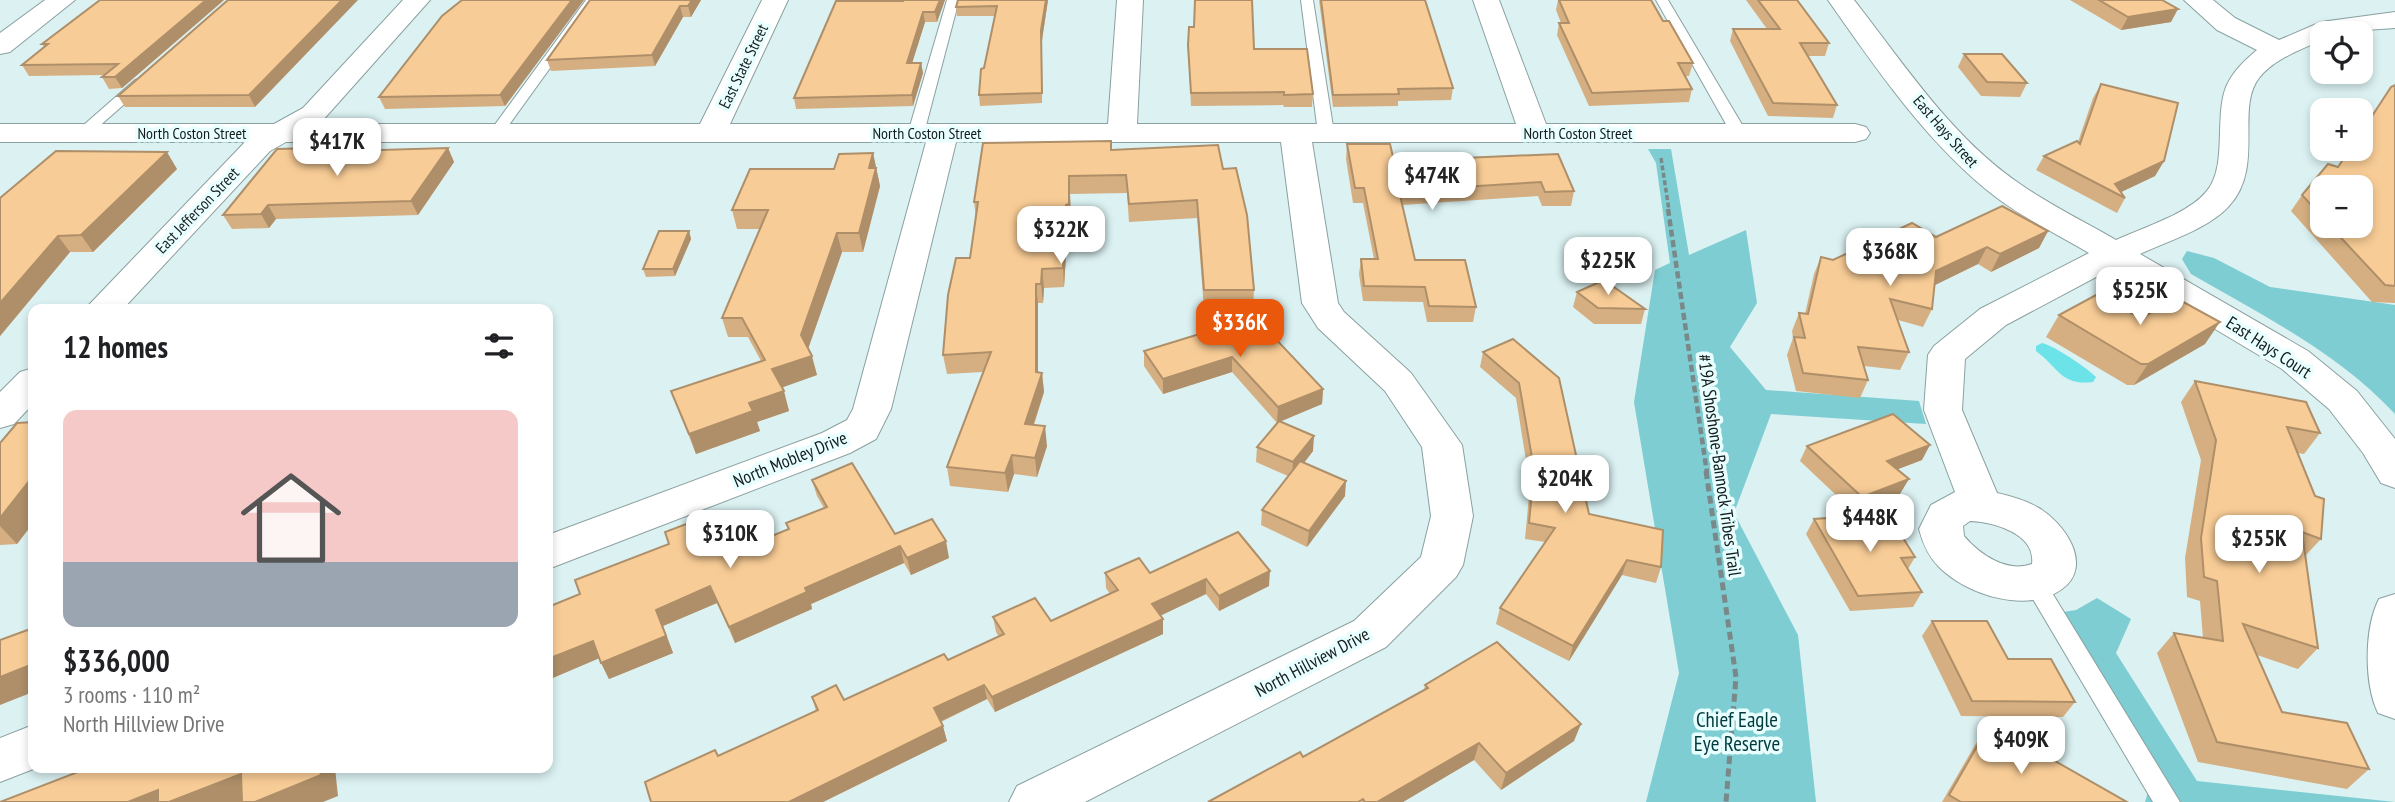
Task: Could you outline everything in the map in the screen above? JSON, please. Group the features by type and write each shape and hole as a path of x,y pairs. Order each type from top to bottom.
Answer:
{"street":[{"path":"0,46 62,0"},
{"name":"East Jefferson Street","path":"108,304 259,145 313,114 417,0"},
{"name":"East State Street","path":"711,133 775,0"},
{"path":"1122,133 1130,0"},
{"path":"1486,0 1534,133"},
{"name":"East Hays Street","path":"1841,0 1945,134 1980,170 2011,193 2115,253"},
{"path":"2197,0 2226,24 2276,49"},
{"path":"1981,505 1943,410 1947,355 1993,317 2115,253 2207,210 2228,184 2232,169 2237,97 2241,85 2257,64 2276,49 2332,28 2395,20"},
{"name":"North Coston Street","path":"0,133 1855,133"},
{"name":"North Mobley Drive","path":"553,550 836,443 862,429 873,409 930,133"},
{"name":"North Hillview Drive","path":"1050,799 1370,634 1441,565 1452,516 1442,445 1398,382 1331,320 1320,303 1310,133"},
{"name":"East Hays Court","path":"2115,253 2295,360 2343,400 2378,444 2395,473"},
{"path":"0,415 28,386"},
{"path":"1962,505 1981,505 2003,509 2025,519 2042,533 2054,549 2056,564 2050,576 2035,584 2014,585 1969,569 1952,554 1942,538 1940,523 1947,512 1962,505"},
{"path":"2395,612 2390,680 2395,699"},
{"path":"0,760 28,749"}],"lane":[{"path":"496,133 593,0"},
{"path":"930,133 953,0"},
{"path":"1307,0 1310,133"},
{"path":"1662,0 1739,133"},
{"path":"83,133 155,70"},
{"path":"2035,584 2167,802"}],"path":[{"name":"#19A Shoshone-Bannock Tribes Trail","path":"1657,133 1736,677 1726,802"}],"green space":[{"name":"Chief Eagle Eye Reserve","path":"1648,149 1671,149 1689,255 1746,230 1757,303 1730,347 1766,390 1919,401 1926,424 1771,414 1734,513 1798,635 1816,802 1646,802 1679,673 1634,402 1655,270 1670,263 1656,163"},
{"path":"2187,251 2214,258 2270,287 2395,305 2395,414 2373,392 2325,354 2191,274 2182,259"},
{"path":"2097,598 2131,619 2116,653 2197,781 2395,802 2145,802 2152,779 2056,613 2076,610"}],"shaded area":[{"path":"2042,343 2086,368 2096,377 2093,382 2074,381 2061,374 2036,351 2036,346"}],"building":[{"path":"100,0 206,0 115,77 102,77 118,64 22,65 48,44 42,44"},
{"path":"228,0 342,0 249,95 118,96"},
{"path":"462,0 572,0 500,95 379,97 442,16"},
{"path":"590,0 692,0 688,6 680,6 652,55 547,60"},
{"path":"940,0 935,12 923,12 907,63 921,63 912,95 794,98 836,1"},
{"path":"958,0 1046,0 1041,30 1042,93 979,95 981,69 984,68 997,6 956,7"},
{"path":"1195,0 1252,0 1254,49 1307,49 1313,94 1191,93 1188,45 1189,27 1194,27"},
{"path":"1321,0 1425,0 1453,88 1398,89 1399,94 1333,95"},
{"path":"1559,0 1651,0 1663,21 1669,21 1693,63 1678,63 1692,89 1592,93 1559,23 1569,23"},
{"path":"1758,0 1797,0 1829,43 1800,43 1837,105 1773,103 1733,29 1780,29"},
{"path":"2099,0 2162,0 2178,9 2128,17"},
{"path":"1964,54 2002,54 2027,83 1987,82"},
{"path":"2101,84 2178,103 2164,161 2115,184 2125,198 2044,156 2077,141 2080,144"},
{"path":"2395,85 2395,286 2385,285 2341,238 2373,238 2373,175 2319,175 2328,164 2338,167 2342,161 2373,161 2373,115"},
{"path":"1111,141 1111,150 1218,145 1223,169 1236,168 1247,215 1254,290 1204,290 1197,200 1129,204 1126,175 1069,176 1063,268 1042,269 1041,284 1036,284 1036,372 1042,373 1025,424 1045,426 1035,458 1012,455 1005,473 947,467 991,352 943,355 948,295 956,258 970,258 978,202 974,202 983,143"},
{"path":"1347,144 1390,144 1394,161 1558,154 1574,191 1545,192 1541,182 1399,191 1415,260 1465,260 1476,307 1429,306 1425,287 1364,286 1361,259 1378,259 1364,188 1355,188"},
{"path":"349,147 346,151 448,148 411,201 268,205 261,214 223,215 277,149"},
{"path":"56,151 167,152 81,235 58,236 0,303 0,198"},
{"path":"873,153 869,168 876,168 859,233 837,233 801,335 812,356 772,369 784,391 749,403 753,411 689,434 671,391 765,360 742,318 722,318 768,210 732,210 750,169 834,169 839,154"},
{"path":"2310,185 2310,204 2302,195"},
{"path":"2002,206 2048,231 2000,254 1987,247 1936,271 1932,309 1890,299 1909,352 1858,347 1868,380 1803,373 1794,337 1805,338 1799,313 1808,314 1821,257 1833,260 1912,223 1936,237"},
{"path":"659,231 689,231 673,269 643,269"},
{"path":"1604,280 1645,309 1598,308 1577,292"},
{"path":"2098,294 2141,318 2176,298 2220,322 2148,364 2141,364 2059,315"},
{"path":"1255,317 1323,389 1278,407 1232,357 1163,379 1144,351"},
{"path":"1513,339 1559,378 1589,514 1663,530 1661,567 1627,560 1573,646 1500,608 1555,528 1529,523 1534,469 1519,383 1483,352"},
{"path":"2195,381 2306,402 2320,433 2287,427 2315,496 2324,499 2321,539 2302,532 2318,648 2243,624 2282,712 2347,723 2369,769 2217,742 2174,633 2223,641 2217,581 2204,577 2201,538 2216,440"},
{"path":"1893,414 1930,445 1887,461 1909,479 1862,497 1807,446"},
{"path":"1279,421 1314,436 1293,462 1257,447"},
{"path":"28,422 28,482 0,518 0,443 17,423"},
{"path":"1300,461 1346,481 1309,531 1262,510"},
{"path":"852,463 895,534 932,519 946,541 907,558 900,546 805,588 807,592 729,627 710,586 656,610 666,636 601,663 593,641 553,657 553,605 580,594 575,580 669,544 665,532 718,512 734,551 789,529 786,523 827,507 812,480"},
{"path":"1888,514 1915,557 1901,558 1922,592 1858,596 1814,519"},
{"path":"1238,532 1270,571 1219,596 1206,579 1152,604 1163,619 992,697 984,685 934,708 943,726 789,802 651,802 645,782 715,750 718,756 818,710 812,697 836,685 844,700 944,654 948,660 1004,634 993,617 1035,598 1051,621 1118,590 1105,573 1139,558 1150,573"},
{"path":"1932,621 1987,621 2008,659 2051,659 2075,702 1972,701"},
{"path":"28,630 28,666 0,677 0,640"},
{"path":"1497,642 1581,724 1506,773 1479,743 1377,802 1365,802 1363,799 1358,802 1208,802 1300,752 1303,757 1428,688 1425,685"},
{"path":"1990,724 2127,802 1961,802 1949,795"},
{"path":"75,773 321,773 321,775 255,802 242,802 241,774 169,802 158,802 158,790 128,802 0,802"}]}
